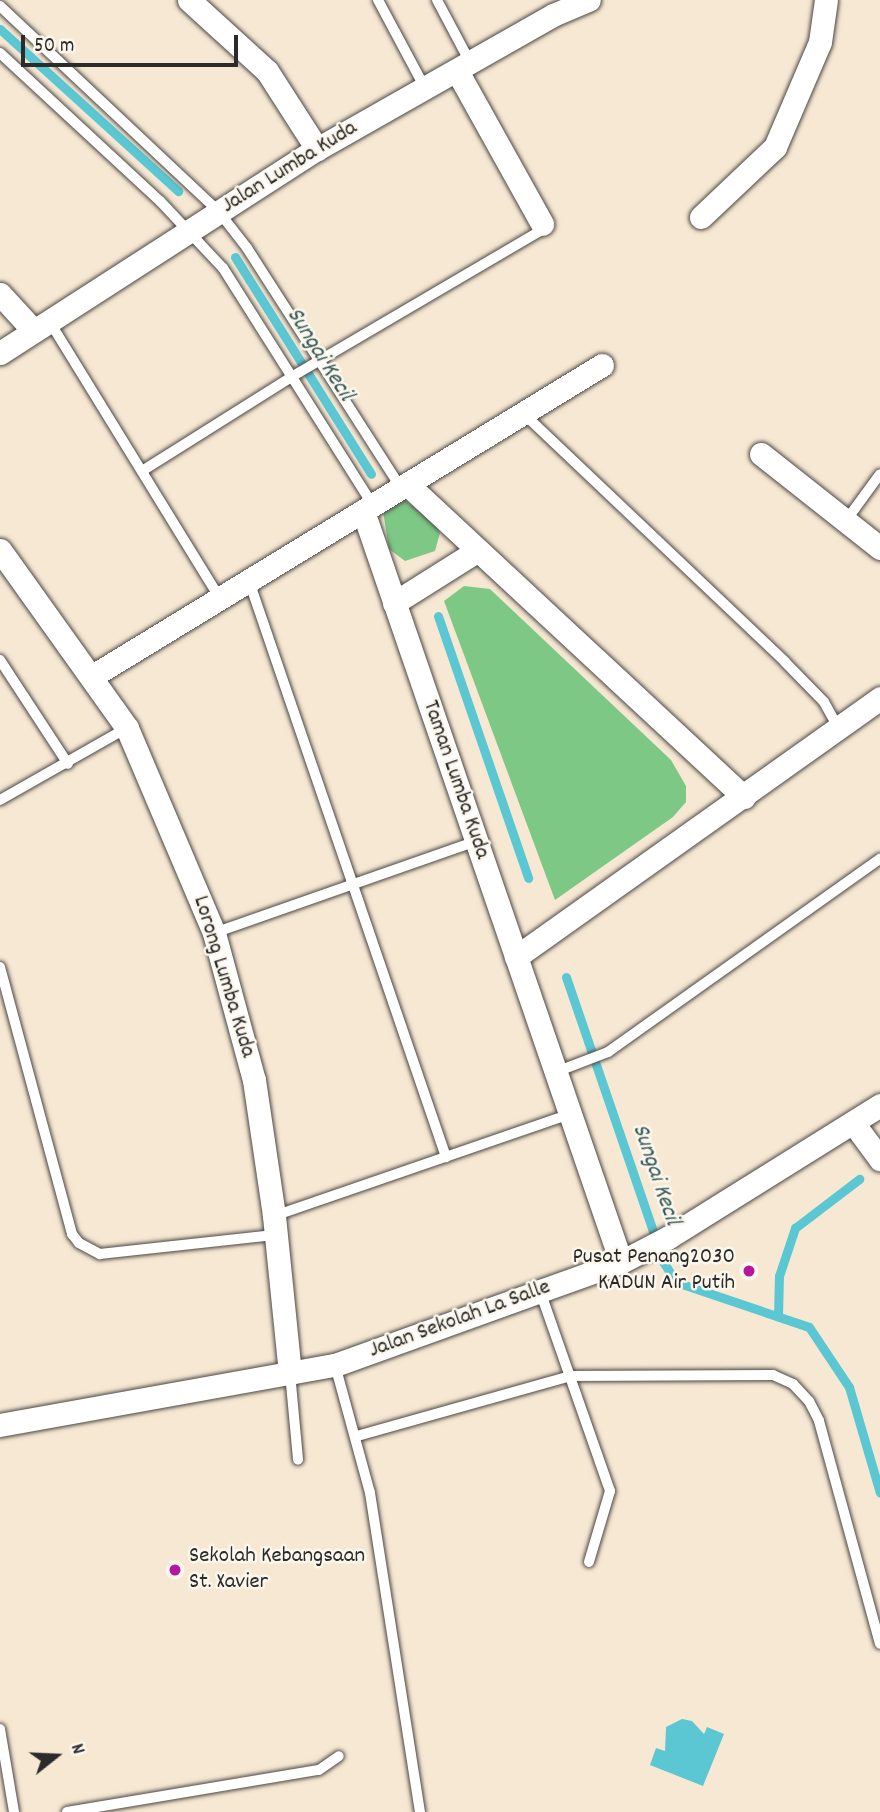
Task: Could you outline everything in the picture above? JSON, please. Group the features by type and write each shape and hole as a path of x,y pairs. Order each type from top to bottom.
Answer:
{"street":[{"path":"189,0 267,71 317,149"},
{"name":"Jalan Lumba Kuda","path":"0,353 317,149 589,0"},
{"path":"701,217 775,147 820,42 826,0"},
{"path":"464,67 542,224"},
{"path":"0,294 41,325"},
{"path":"94,676 602,365"},
{"path":"761,454 880,548"},
{"path":"404,486 478,550 744,797"},
{"name":"Taman Lumba Kuda","path":"368,508 394,603 516,957 566,1068 571,1114 621,1262"},
{"name":"Lorong Lumba Kuda","path":"0,550 94,676 127,728 214,933 254,1080 275,1225 290,1373"},
{"path":"394,603 478,550"},
{"path":"516,957 840,730 880,699"},
{"name":"Jalan Sekolah La Salle","path":"0,1425 335,1365 621,1262 669,1237 854,1124 880,1105"},
{"path":"854,1124 880,1159"}],"lane":[{"path":"378,0 425,88"},
{"path":"437,0 464,67"},
{"path":"0,6 219,212 247,247 317,363 404,486"},
{"path":"0,53 190,229 223,268 293,376 368,508"},
{"path":"142,471 293,376 538,232 542,224"},
{"path":"41,325 142,471 219,599"},
{"path":"523,414 785,662 824,702 840,730"},
{"path":"845,522 880,474"},
{"path":"249,581 446,1157"},
{"path":"0,660 68,764"},
{"path":"0,800 68,764 127,728"},
{"path":"214,933 476,841"},
{"path":"566,1068 608,1052 880,859"},
{"path":"0,967 72,1234 79,1243 100,1254 275,1225 446,1157 571,1114"},
{"path":"540,1291 610,1491 589,1562"},
{"path":"335,1365 357,1436 370,1493 420,1812"},
{"path":"290,1373 298,1460"},
{"path":"357,1436 571,1376 722,1373 773,1375 793,1384 809,1401 819,1421 880,1644"},
{"path":"0,1729 14,1812"},
{"path":"67,1812 319,1770 340,1756"}],"green space":[{"path":"396,501 406,501 435,524 440,533 435,551 405,561 389,549 383,511"},
{"path":"464,586 490,589 671,760 686,786 686,802 673,817 555,900 444,601"}],"water":[{"path":"682,1719 692,1721 704,1734 707,1727 724,1734 703,1786 650,1765 656,1748 665,1751 666,1727"}],"waterway":[{"name":"Sungai Kecil","path":"0,29 178,191"},
{"name":"Sungai Kecil","path":"235,257 371,474"},
{"name":"Sungai Kecil","path":"438,616 528,878"},
{"name":"Sungai Kecil","path":"566,977 664,1263 676,1282 809,1327 849,1387 880,1493"},
{"name":"Sungai Kecil","path":"778,1316 779,1276 795,1228 859,1179"}],"place":[{"name":"Pusat Penang2030 KADUN Air Putih","path":"749,1271"},
{"name":"Sekolah Kebangsaan St. Xavier","path":"175,1570"}]}
